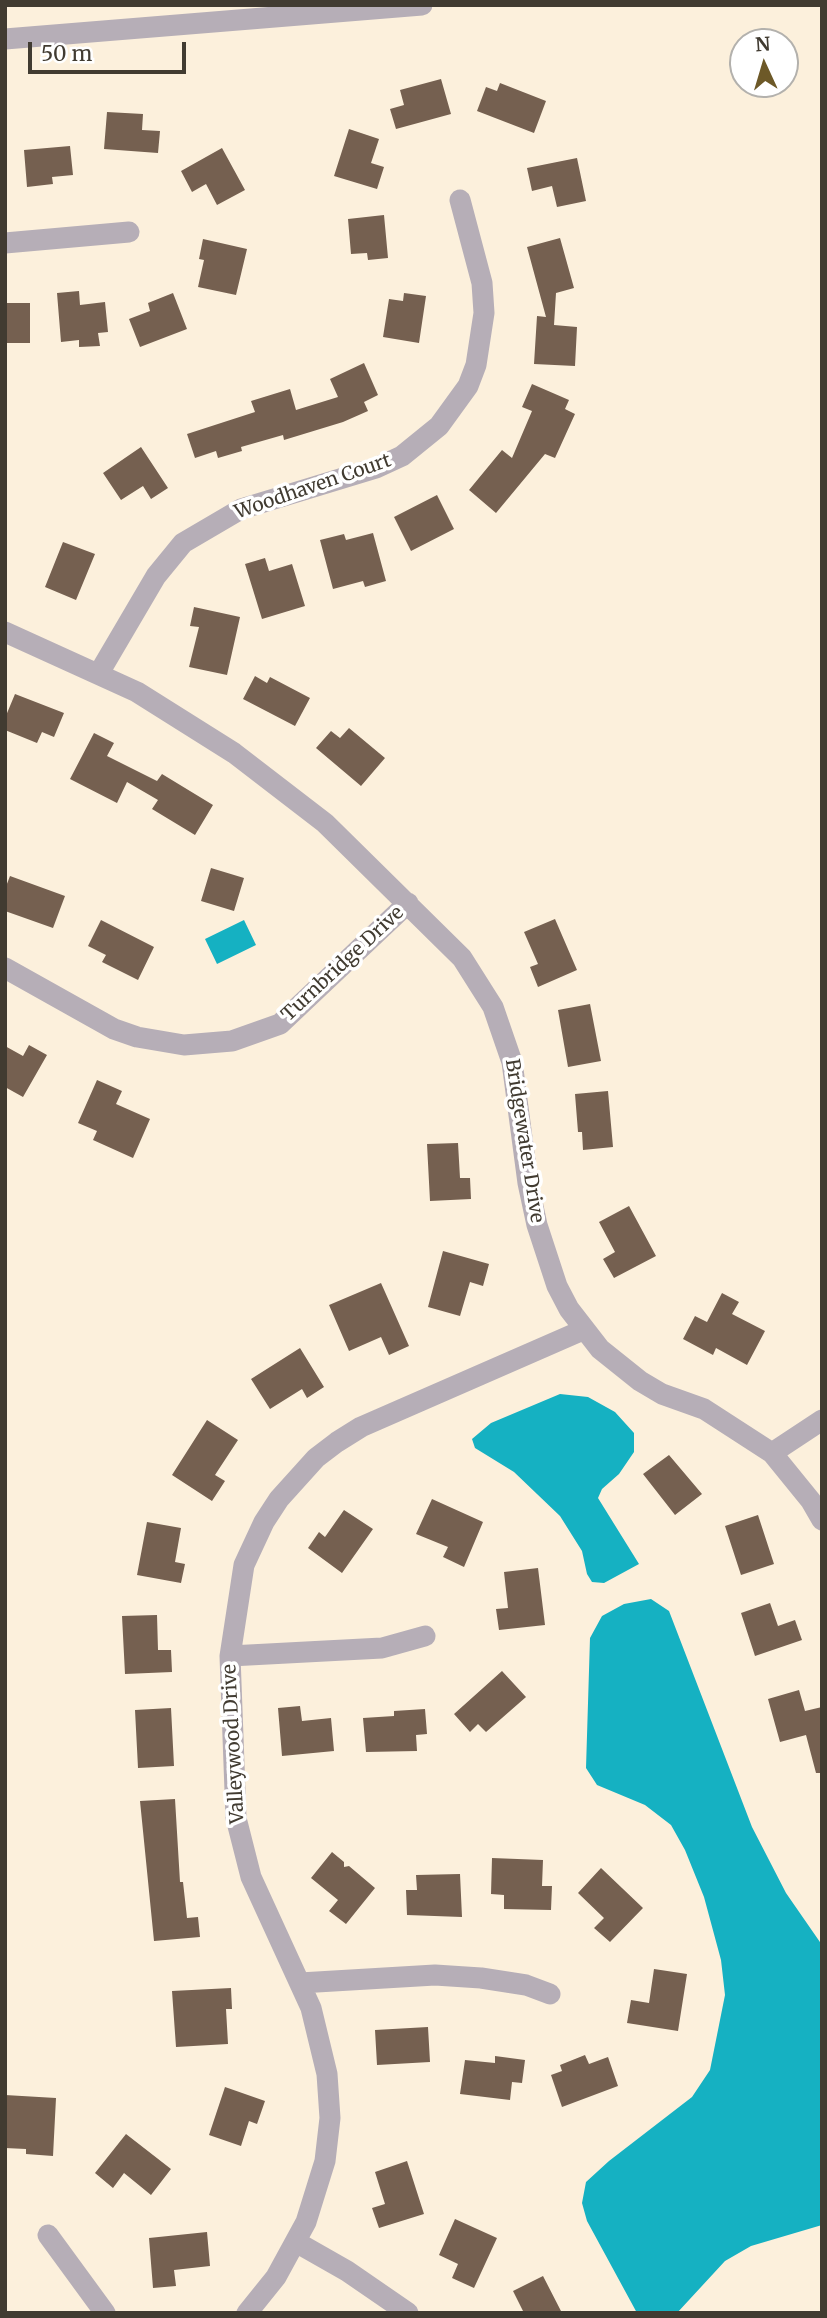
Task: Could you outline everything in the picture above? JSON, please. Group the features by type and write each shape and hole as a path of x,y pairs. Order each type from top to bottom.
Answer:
{"street":[{"path":"5,39 422,5"},
{"name":"Woodhaven Court","path":"99,673 156,576 183,543 241,509 376,468 402,457 439,426 468,386 476,365 484,313 482,283 460,200"},
{"path":"5,243 129,232"},
{"name":"Bridgewater Drive","path":"5,632 41,650 99,673 186,721 281,787 334,831 463,958 479,981 504,1034 514,1073 528,1182 537,1225 557,1286 583,1330 600,1349 639,1381 662,1394 704,1409 772,1453 804,1492 822,1520"},
{"name":"Turnbridge Drive","path":"5,968 104,1023 137,1037 184,1045 232,1041 280,1024 408,903"},
{"name":"Valleywood Drive","path":"247,2313 276,2277 296,2242 319,2182 330,2118 321,2044 300,1983 279,1941 242,1848 236,1818 230,1656 235,1607 252,1547 279,1499 316,1458 360,1427 583,1330"},
{"path":"772,1453 822,1420"},
{"path":"230,1656 382,1648 425,1636"},
{"path":"300,1983 435,1975 526,1985 550,1994"},
{"path":"48,2235 106,2313"},
{"path":"296,2242 347,2271 408,2313"}],"water":[{"path":"244,920 256,945 217,964 205,939"},
{"path":"560,1394 588,1397 615,1412 634,1433 634,1452 619,1474 602,1489 598,1498 639,1564 604,1583 592,1582 587,1574 582,1551 560,1516 514,1472 475,1448 472,1439 491,1423"},
{"path":"651,1599 669,1611 752,1827 786,1893 822,1945 822,2225 751,2246 725,2261 677,2313 637,2313 587,2221 582,2203 586,2182 692,2097 710,2070 725,1995 721,1960 704,1897 685,1850 671,1825 645,1805 597,1785 586,1768 590,1638 602,1616 624,1604"}],"building":[{"path":"441,79 451,114 396,129 390,109 404,105 400,90"},
{"path":"500,83 546,101 534,133 477,111 486,87 497,91"},
{"path":"107,112 143,114 142,130 160,131 158,153 104,149"},
{"path":"349,129 379,139 371,163 384,167 377,189 334,176"},
{"path":"70,146 73,175 52,177 53,184 27,187 24,150"},
{"path":"222,148 245,190 217,205 206,184 192,192 181,171"},
{"path":"577,158 586,201 557,207 552,186 532,191 527,168"},
{"path":"384,215 388,258 368,260 367,253 351,254 348,219"},
{"path":"560,238 574,288 556,293 554,325 577,327 575,366 534,364 537,316 546,317 527,247"},
{"path":"203,239 247,249 236,295 198,287 204,260 199,259"},
{"path":"79,291 80,305 105,302 108,332 98,333 100,346 79,347 79,340 61,342 57,293"},
{"path":"173,293 187,329 140,347 129,319 150,311 148,303"},
{"path":"404,293 426,296 419,343 383,337 389,299 403,301"},
{"path":"5,303 30,303 30,343 5,343"},
{"path":"364,363 378,395 364,402 368,411 343,422 284,440 283,435 241,447 242,451 218,458 216,451 195,458 187,434 255,412 251,401 290,389 296,410 338,397 330,379"},
{"path":"532,384 569,400 565,409 575,414 555,458 545,454 496,513 469,490 502,450 512,458 532,411 522,407"},
{"path":"141,447 168,488 151,499 143,486 121,500 103,473"},
{"path":"437,495 454,529 411,551 394,517"},
{"path":"373,533 386,581 365,587 363,581 333,589 320,540 344,534 346,540"},
{"path":"63,542 95,554 76,600 45,587"},
{"path":"265,558 269,571 292,564 305,606 262,619 245,564"},
{"path":"194,607 240,617 227,675 189,667 199,627 190,626"},
{"path":"255,676 267,683 270,677 310,698 295,726 243,699"},
{"path":"15,694 64,713 54,737 42,732 37,743 5,730 5,718"},
{"path":"349,728 385,758 361,786 316,748 331,731 340,738"},
{"path":"94,733 114,743 107,756 157,781 162,774 213,805 195,835 152,809 158,800 127,782 117,803 70,779"},
{"path":"211,868 244,878 234,911 201,901"},
{"path":"10,876 65,896 53,928 5,911 5,889"},
{"path":"555,919 577,970 538,987 530,967 538,964 524,932"},
{"path":"101,920 154,947 138,980 102,962 106,955 88,946"},
{"path":"590,1004 601,1061 568,1067 558,1010"},
{"path":"29,1045 47,1055 23,1097 5,1087 5,1046 23,1056"},
{"path":"97,1080 122,1091 116,1104 150,1119 133,1158 93,1140 97,1131 78,1123"},
{"path":"608,1091 613,1147 583,1150 582,1132 578,1132 575,1094"},
{"path":"458,1143 460,1178 470,1178 471,1199 430,1201 427,1144"},
{"path":"629,1206 656,1256 614,1278 603,1259 615,1252 599,1222"},
{"path":"443,1251 489,1264 483,1286 470,1282 460,1316 428,1307"},
{"path":"381,1283 409,1346 389,1355 381,1337 349,1351 329,1305"},
{"path":"722,1293 739,1302 732,1314 765,1331 747,1365 716,1348 713,1355 683,1339 695,1316 707,1322"},
{"path":"300,1348 324,1387 307,1398 302,1389 270,1409 251,1379"},
{"path":"207,1420 238,1440 215,1475 225,1481 212,1501 172,1475"},
{"path":"669,1455 702,1494 675,1515 643,1474"},
{"path":"432,1499 483,1522 464,1567 443,1557 448,1547 416,1534"},
{"path":"344,1510 373,1529 342,1573 308,1548 319,1532 325,1537"},
{"path":"758,1515 774,1564 741,1575 725,1526"},
{"path":"147,1522 181,1528 175,1562 185,1564 181,1583 137,1575"},
{"path":"538,1568 545,1625 499,1630 496,1609 508,1608 504,1572"},
{"path":"770,1603 778,1626 795,1620 802,1640 755,1656 741,1613"},
{"path":"157,1615 158,1650 171,1650 172,1672 125,1674 122,1616"},
{"path":"502,1671 526,1697 486,1732 478,1724 470,1732 454,1714"},
{"path":"799,1690 805,1711 822,1707 822,1773 816,1773 806,1735 780,1742 768,1699"},
{"path":"300,1706 302,1721 331,1718 334,1751 282,1756 278,1708"},
{"path":"171,1708 174,1766 138,1768 135,1710"},
{"path":"425,1709 427,1734 416,1735 417,1751 366,1752 363,1718 394,1716 394,1711"},
{"path":"175,1799 180,1882 183,1882 187,1918 198,1917 200,1937 154,1941 140,1801"},
{"path":"332,1852 344,1862 344,1867 349,1866 375,1888 346,1924 329,1911 338,1900 311,1878"},
{"path":"492,1858 543,1860 542,1886 552,1886 551,1910 504,1909 504,1895 491,1894"},
{"path":"601,1868 643,1908 610,1942 594,1928 604,1918 578,1893"},
{"path":"460,1874 462,1917 407,1915 406,1890 417,1890 416,1875"},
{"path":"654,1969 687,1974 678,2031 627,2023 631,2000 649,2003"},
{"path":"231,1988 232,2009 226,2009 228,2044 176,2047 172,1991"},
{"path":"428,2027 430,2062 377,2065 375,2030"},
{"path":"585,2055 589,2064 608,2057 618,2086 562,2107 551,2075 562,2071 560,2065"},
{"path":"495,2056 525,2060 522,2083 512,2082 510,2100 460,2094 465,2060 495,2063"},
{"path":"225,2087 265,2101 257,2124 249,2121 241,2146 209,2135"},
{"path":"5,2095 56,2098 53,2156 26,2154 26,2149 5,2148"},
{"path":"126,2134 171,2169 151,2195 124,2173 113,2188 95,2173"},
{"path":"407,2161 424,2214 379,2228 372,2208 385,2204 375,2172"},
{"path":"455,2219 497,2238 474,2288 452,2278 458,2264 439,2255"},
{"path":"207,2232 210,2266 174,2270 176,2286 153,2288 149,2238"},
{"path":"543,2276 562,2313 524,2313 513,2291"}]}
